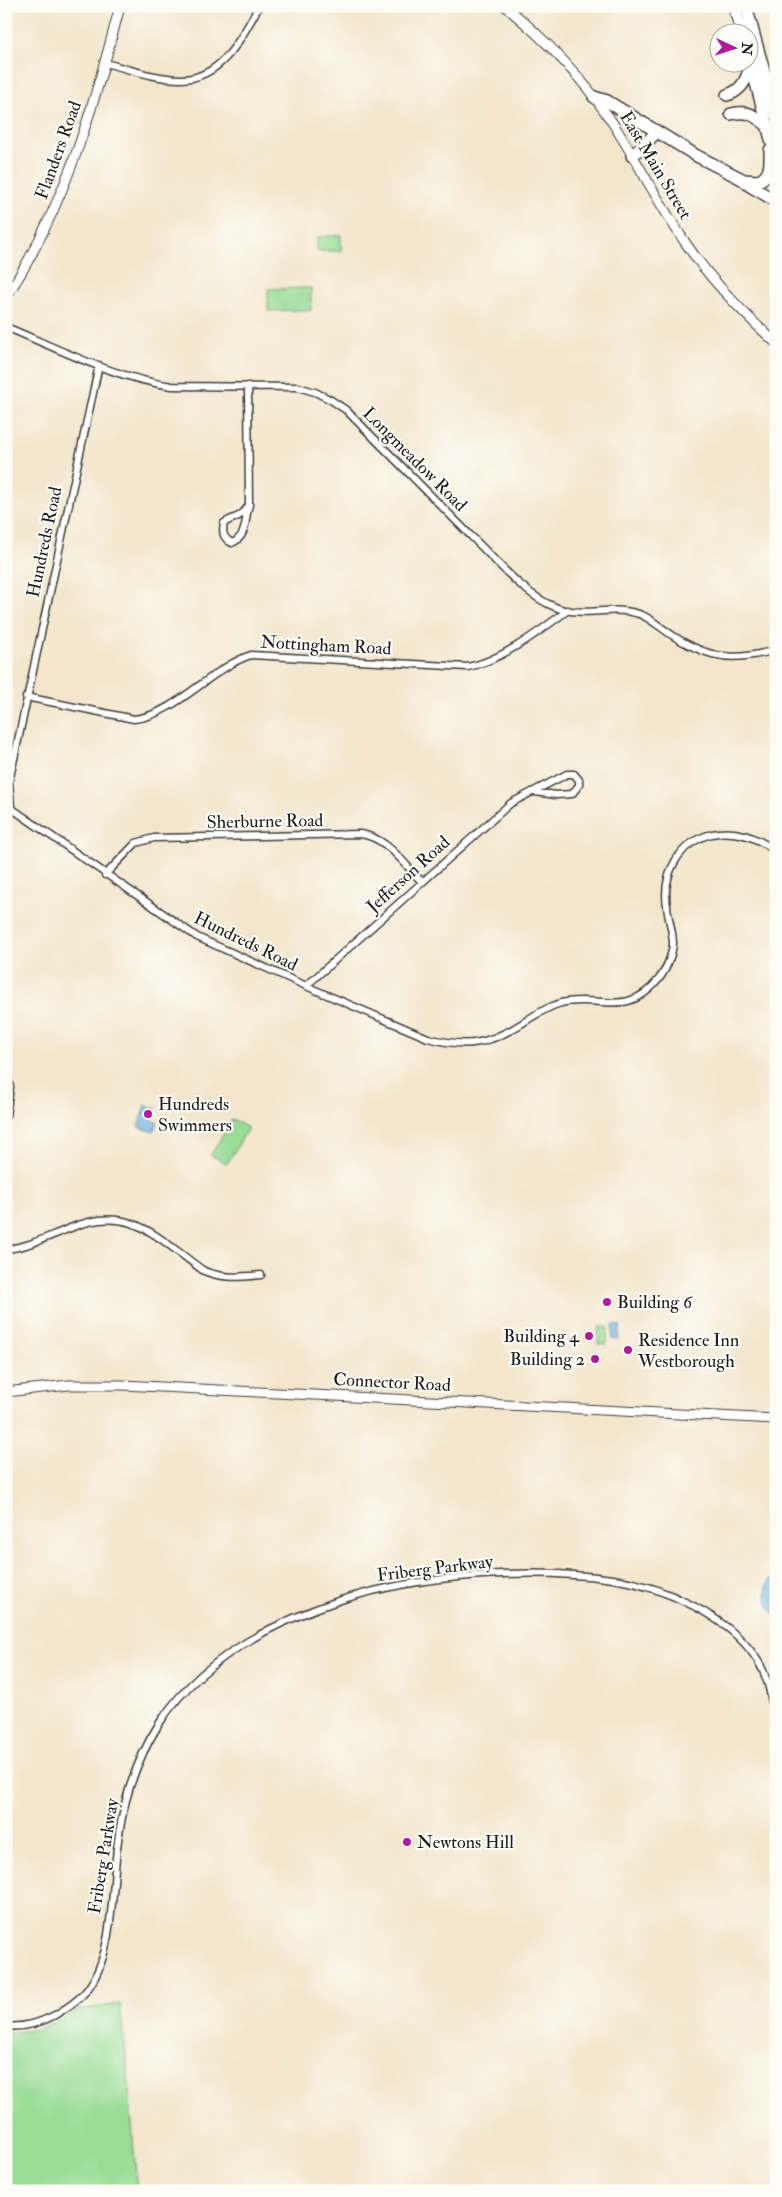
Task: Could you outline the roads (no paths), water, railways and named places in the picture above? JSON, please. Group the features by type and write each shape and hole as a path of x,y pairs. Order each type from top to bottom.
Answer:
{"highway":[{"path":"734,6 739,22"},
{"path":"746,6 776,115"},
{"path":"727,95 734,93 740,88 747,80 748,72"},
{"path":"752,72 776,158"},
{"path":"594,96 607,101 697,156 742,179 750,186 776,200"},
{"path":"731,114 750,113 768,130 770,169 758,181 742,179"},
{"path":"632,156 657,132"}],"street":[{"name":"Flanders Road","path":"6,297 36,246 58,197 105,63 120,6"},
{"path":"105,63 164,78 182,79 196,76 215,67 228,56 241,39 259,6"},
{"name":"East Main Street","path":"504,6 557,54 594,96 668,217 701,264 735,305 776,343"},
{"name":"Longmeadow Road","path":"6,327 98,365 163,385 298,387 315,392 346,410 512,576 539,599 555,607 568,610 590,613 626,611 643,616 689,646 722,658 740,658 776,650"},
{"name":"Hundreds Road","path":"98,365 8,782 11,808 197,937 306,986 428,1038 445,1043 481,1043 498,1038 544,1010 561,1003 579,1001 615,1004 632,1000 648,991 660,977 668,961 673,944 665,891 669,873 677,857 690,844 705,836 723,832 741,833 758,839 776,851"},
{"path":"248,386 249,505 244,532 239,540 232,543 225,540 222,532 224,523 242,514 249,505"},
{"name":"Nottingham Road","path":"26,697 134,719 143,718 158,712 235,661 251,656 467,667 476,665 529,640 568,610"},
{"name":"Jefferson Road","path":"306,986 511,804 567,774 574,774 579,780 579,785 572,794 556,795 536,792"},
{"name":"Sherburne Road","path":"105,875 136,843 154,838 360,834 382,841 422,882"},
{"path":"6,1069 10,1087 6,1116"},
{"path":"6,1249 39,1241 89,1221 118,1219 138,1225 204,1271 215,1276 228,1278 261,1275"},
{"name":"Connector Road","path":"6,1392 69,1385 150,1386 776,1418"},
{"name":"Friberg Parkway","path":"6,2026 31,2024 45,2020 59,2012 86,1991 102,1961 119,1834 130,1784 148,1742 174,1703 204,1672 228,1654 277,1626 339,1601 416,1582 500,1575 569,1575 614,1579 632,1583 695,1606 730,1628 746,1644 757,1659 765,1676 771,1694 776,1733"}],"water":[{"name":"Hundreds Swimmers","path":"145,1105 156,1108 152,1120 158,1122 154,1132 138,1127"},
{"path":"613,1324 621,1326 618,1339 612,1339"},
{"path":"776,1575 776,1616 769,1606 766,1590"}],"place":[{"name":"Hundreds Swimmers","path":"148,1114"},
{"name":"Building 6","path":"607,1302"},
{"name":"Building 4","path":"589,1336"},
{"name":"Residence Inn Westborough","path":"628,1350"},
{"name":"Building 2","path":"595,1359"},
{"name":"Newtons Hill","path":"407,1842"}]}
